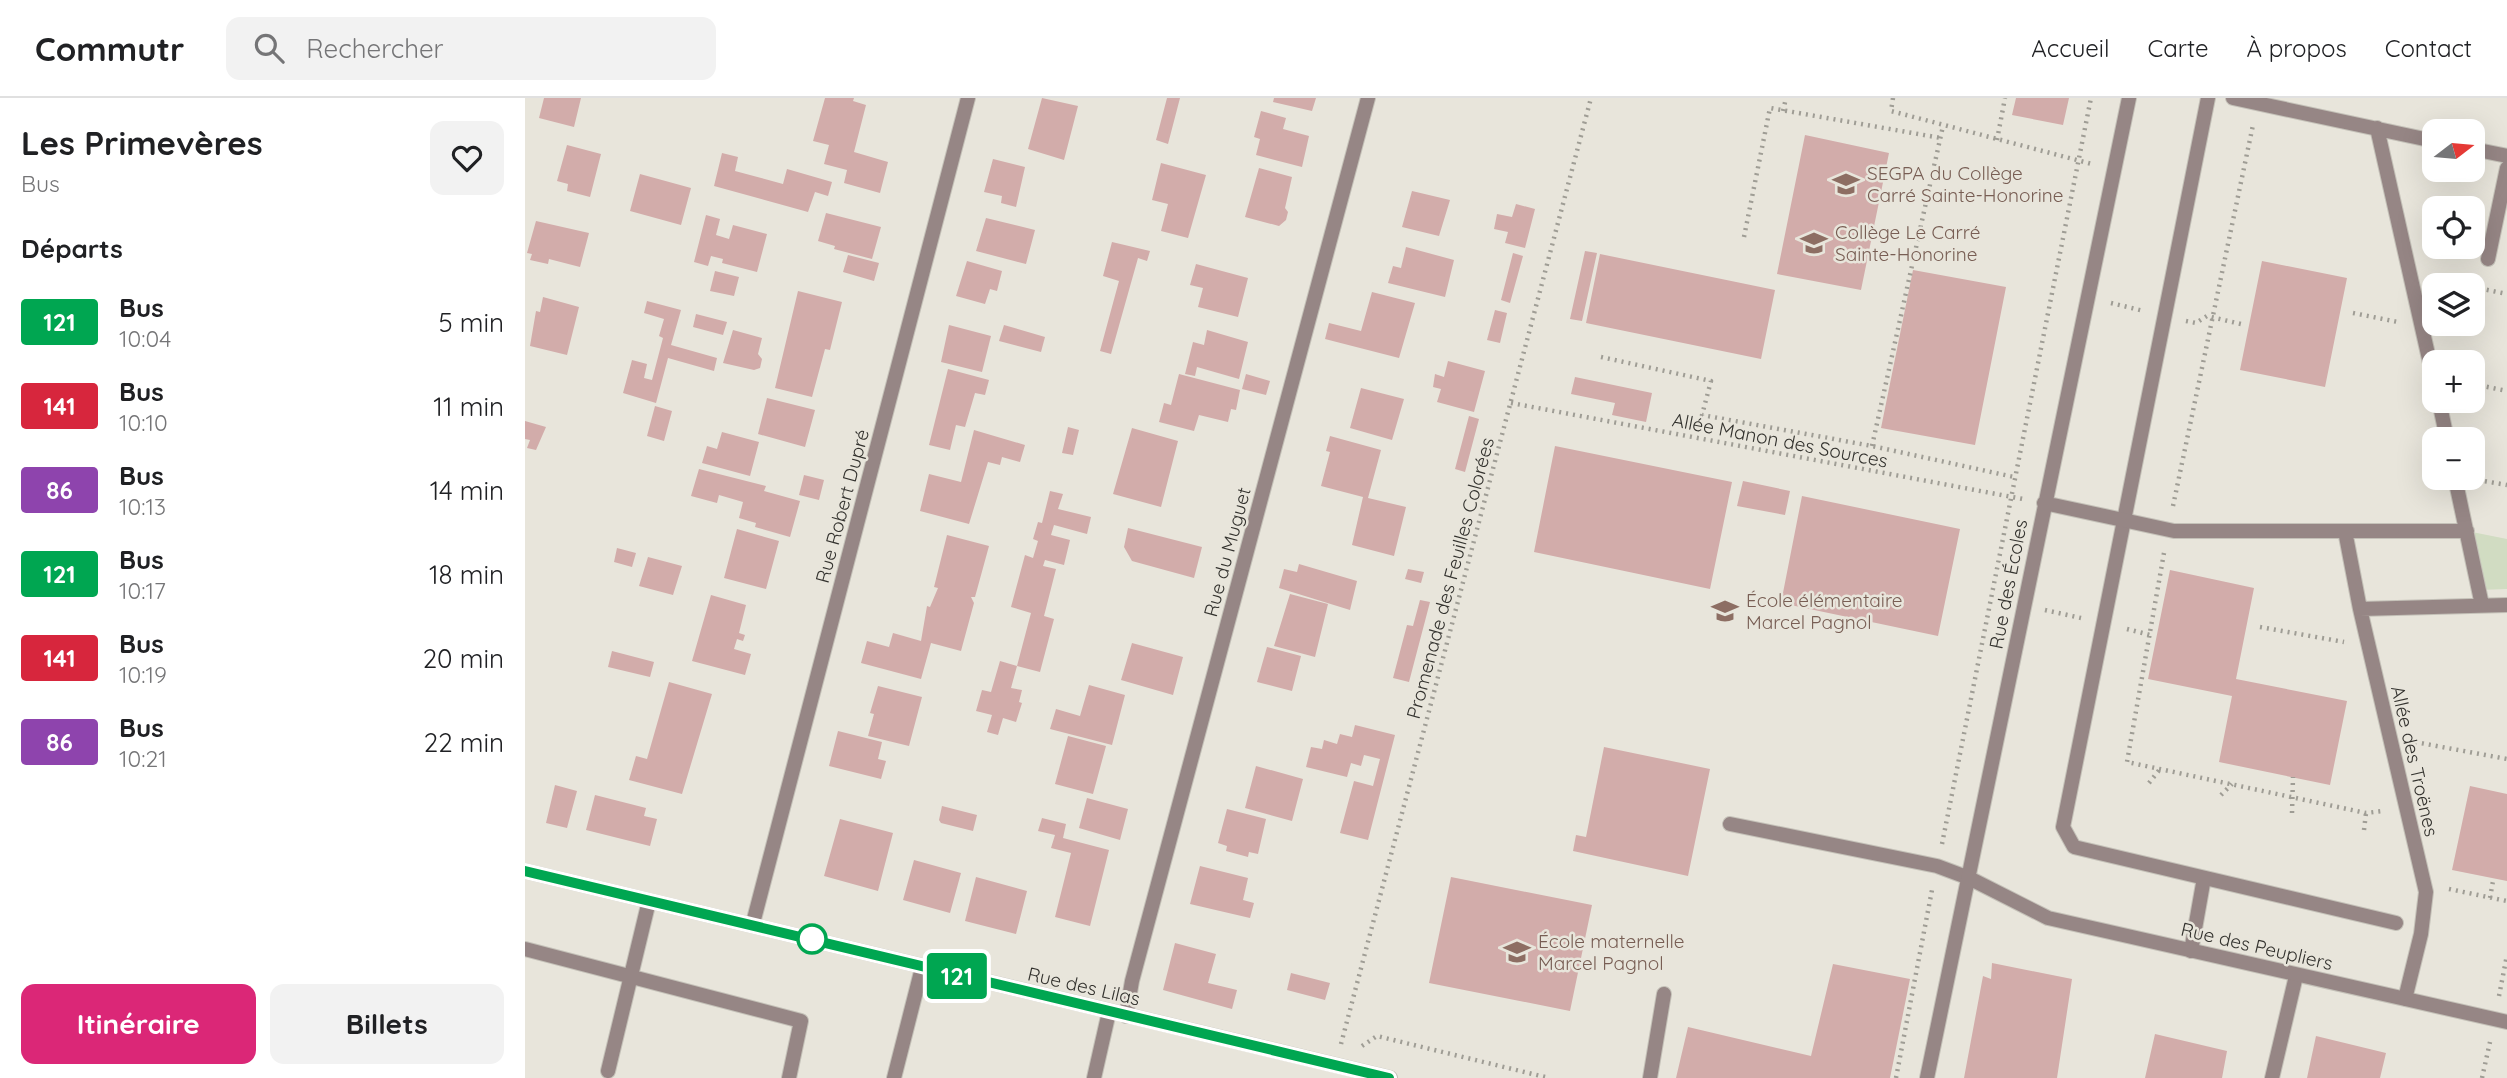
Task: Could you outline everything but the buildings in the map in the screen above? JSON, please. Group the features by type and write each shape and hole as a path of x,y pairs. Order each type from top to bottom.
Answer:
{"street":[{"name":"Rue Robert Dupré","path":"753,923 968,98"},
{"name":"Rue du Muguet","path":"1126,1016 1139,954 1368,98"},
{"name":"Rue des Écoles","path":"1927,1078 2129,98"},
{"path":"2208,98 2063,827 2074,847 2396,923"},
{"path":"2233,98 2422,138"},
{"path":"2378,128 2422,327"},
{"path":"2485,151 2507,156"},
{"path":"2488,259 2507,168"},
{"path":"2458,490 2482,605"},
{"path":"2044,503 2174,531 2467,531"},
{"name":"Allée des Troënes","path":"2345,531 2360,609 2424,884 2421,934 2406,999"},
{"path":"2360,609 2507,605"},
{"name":"Rue des Peupliers","path":"1730,824 1937,866 1969,878 2048,918 2501,1021"},
{"name":"Rue des Lilas","path":"525,871 753,923 922,968 1389,1078"},
{"path":"2192,951 2204,878"},
{"path":"608,1071 649,901"},
{"path":"525,949 801,1021 789,1078"},
{"path":"894,1078 922,968"},
{"path":"2272,1078 2296,976"},
{"path":"1650,1078 1664,994"},
{"path":"1094,1078 1109,1012"}],"path":[{"name":"Promenade des Feuilles Colorées","path":"1336,1065 1591,98"},
{"path":"1783,111 1786,98"},
{"path":"1893,98 1891,111 2078,162 2114,168"},
{"path":"1997,140 2005,98"},
{"path":"1896,1078 2091,98"},
{"path":"1744,237 1770,108 1941,138"},
{"path":"1872,446 1943,126"},
{"path":"2485,290 2507,294"},
{"path":"2353,313 2422,327"},
{"path":"1601,357 1711,381 1702,415 1872,446 2014,477"},
{"path":"2485,386 2507,391"},
{"name":"Allée Manon des Sources","path":"1511,403 2044,503"},
{"path":"2485,481 2507,485"},
{"path":"2260,627 2369,647"},
{"path":"2390,738 2507,759"},
{"path":"2149,783 2160,769"},
{"path":"2293,777 2293,813"},
{"path":"2221,794 2232,785"},
{"path":"2364,830 2366,813"},
{"path":"2490,898 2493,881"},
{"path":"2424,884 2507,901"},
{"path":"2483,1078 2501,1021 2507,955"},
{"path":"1336,1065 1377,1036 1549,1078"}],"green space":[{"path":"2467,531 2507,539 2507,589 2479,590"}],"bus line":[{"name":"121","path":"525,871 702,914 753,923 922,968 1389,1078"}],"place":[{"name":"SEGPA du Collège Carré Sainte-Honorine","path":"1846,184"},
{"name":"Collège Le Carré Sainte-Honorine","path":"1814,243"},
{"name":"École élémentaire Marcel Pagnol","path":"1725,611"},
{"name":"École maternelle Marcel Pagnol","path":"1517,952"}]}
